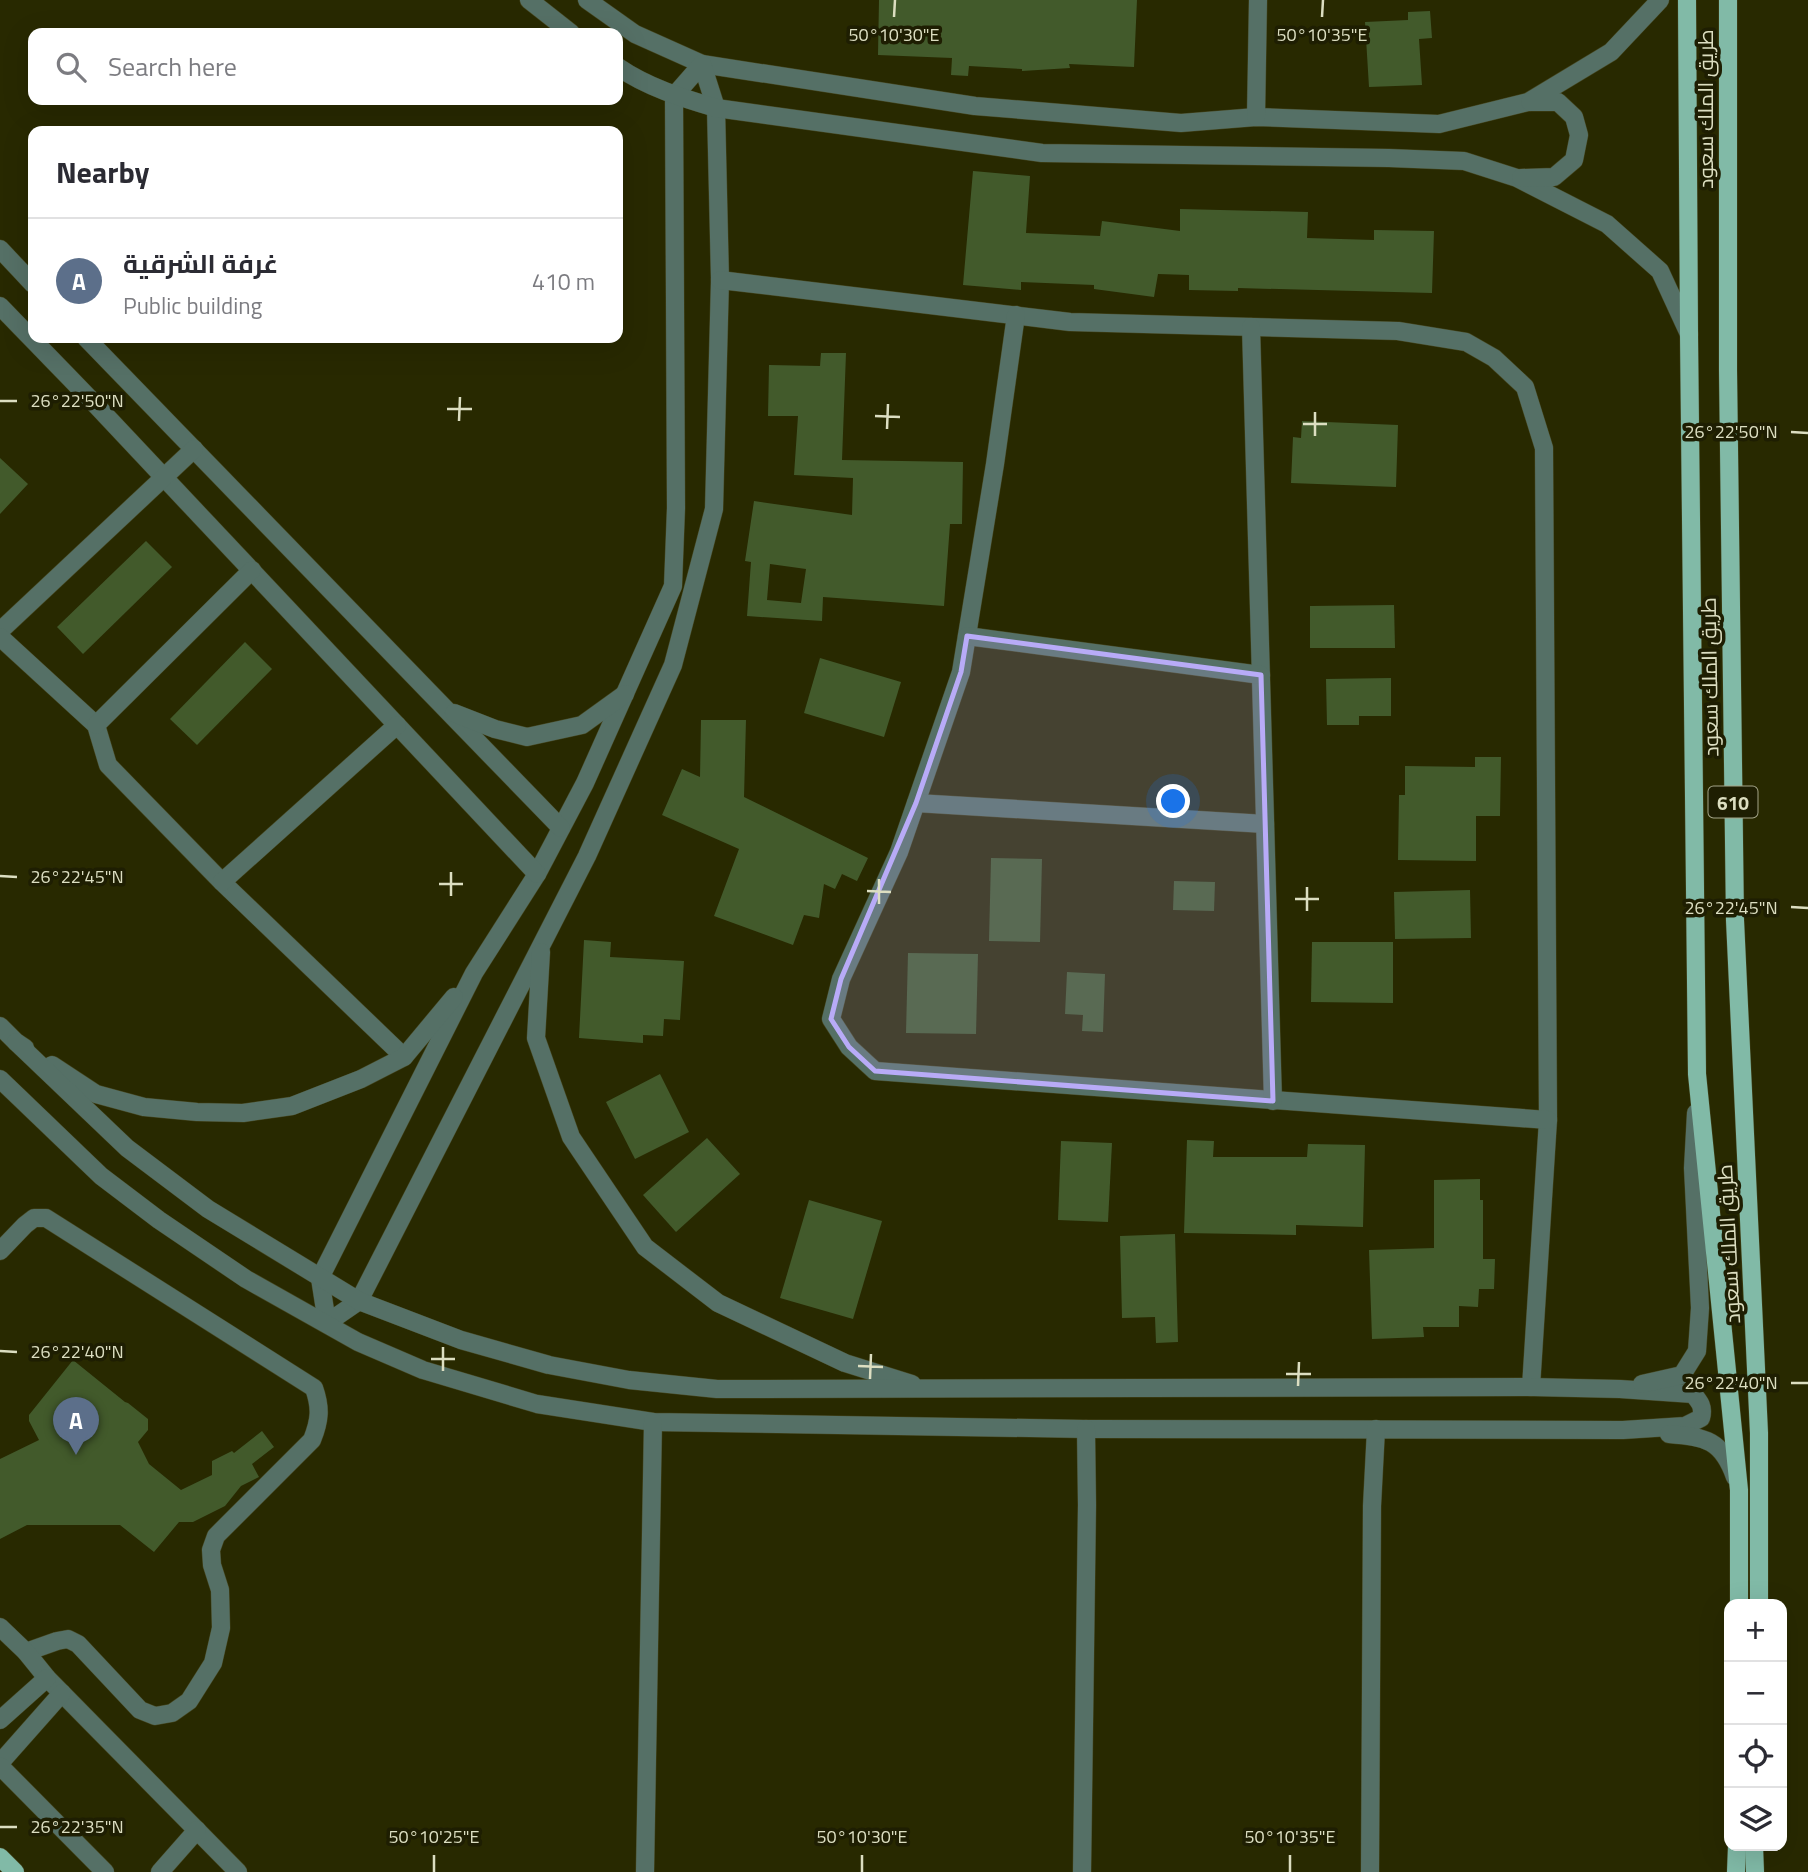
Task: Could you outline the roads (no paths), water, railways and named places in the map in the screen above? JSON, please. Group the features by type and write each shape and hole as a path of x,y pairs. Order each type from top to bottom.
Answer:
{"main road":[{"path":"1687,0 1698,1074 1740,1490 1739,1599"},
{"name":"طريق الملك سعود","path":"1728,0 1728,370 1735,920 1759,1433 1759,1599"},
{"path":"1737,1851 1737,1872"},
{"path":"1754,1851 1755,1872"},
{"path":"1763,1851 1764,1872"},
{"path":"0,1857 15,1872"}],"street":[{"path":"529,0 565,28"},
{"path":"587,0 635,34 702,64 975,106 1181,123 1256,117 1439,124 1528,102 1558,102 1574,117 1579,135 1574,160 1554,177 1517,178"},
{"path":"1256,117 1258,0"},
{"path":"1528,102 1611,52 1660,0"},
{"path":"327,1323 320,1278 474,973 537,874 585,783 673,586 676,508 674,96 702,64"},
{"path":"327,1323 359,1301 587,856 673,665 714,509 720,280 716,108 702,64"},
{"path":"623,70 674,96 716,108 1042,153 1464,160 1517,178 1607,224 1660,271 1689,334"},
{"path":"0,249 28,279"},
{"path":"720,280 1070,322 1398,331 1466,342 1494,358 1525,387 1544,448 1548,1120 1531,1387"},
{"path":"0,306 28,335"},
{"path":"1016,315 961,672 899,852 841,979 831,1019 849,1047 875,1071 1548,1120"},
{"path":"1251,327 1273,1101"},
{"path":"35,343 537,874"},
{"path":"91,343 561,828"},
{"path":"0,631 194,449"},
{"path":"96,725 252,570"},
{"path":"967,636 1261,675"},
{"path":"0,637 96,725 108,765 222,882 404,1057"},
{"path":"448,711 495,729 527,737 582,725 625,694"},
{"path":"222,882 397,724"},
{"path":"916,803 1265,824"},
{"path":"542,945 536,1038 570,1137 645,1247 718,1303 845,1363 929,1389"},
{"path":"16,1042 96,1094 144,1107 243,1113 292,1106 361,1079 404,1057 474,973"},
{"path":"0,1026 127,1148 208,1209 359,1301 461,1340 549,1365 629,1380 716,1389 1620,1389 1693,1394 1701,1403 1703,1411 1701,1418 1685,1426 1623,1430 1086,1429 653,1422 537,1404 423,1370 358,1342 246,1279 159,1220 101,1176 0,1079"},
{"path":"1620,1389 1682,1375 1697,1351 1700,1308 1693,1168 1698,1074"},
{"path":"0,1251 34,1218 46,1218 314,1388 319,1401 318,1424 312,1440 216,1536 211,1550 212,1565 220,1590 221,1628 214,1663 189,1701 172,1713 155,1716 140,1710 78,1644 68,1639 26,1652"},
{"path":"645,1872 653,1422"},
{"path":"1082,1872 1086,1429"},
{"path":"1370,1872 1372,1518 1376,1429"},
{"path":"1623,1430 1697,1436 1719,1447 1728,1458 1740,1490"},
{"path":"0,1627 238,1872"},
{"path":"0,1720 47,1678"},
{"path":"62,1693 0,1765 105,1872"},
{"path":"160,1872 197,1830"}],"place":[{"name":"غرفة الشرقية","path":"76,1455"}]}
